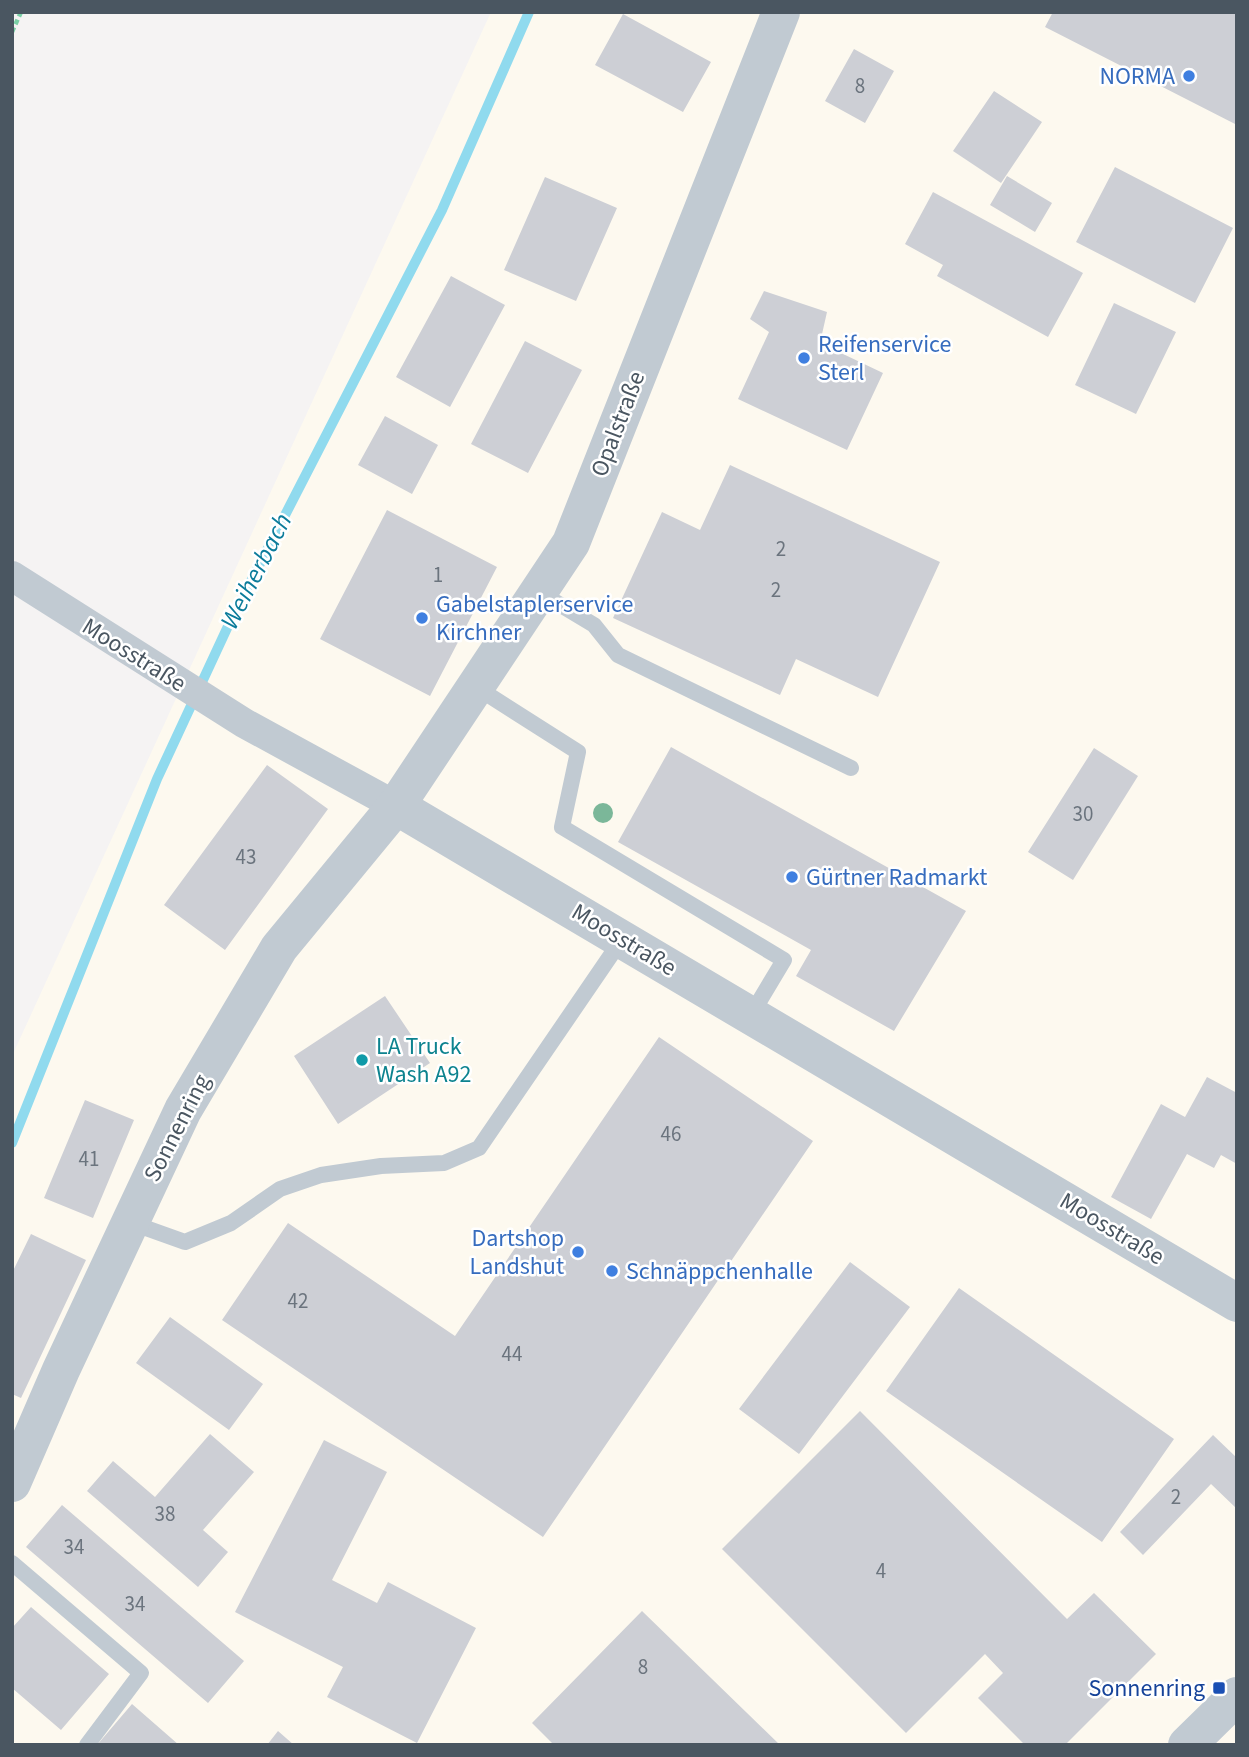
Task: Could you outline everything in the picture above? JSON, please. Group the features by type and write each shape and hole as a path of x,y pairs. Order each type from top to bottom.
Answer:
{"street":[{"name":"Opalstraße","path":"396,806 571,543 781,12"},
{"name":"Moosstraße","path":"15,579 244,723 396,806 1237,1303"},
{"name":"Sonnenring","path":"12,1483 129,1222 183,1110 279,948 396,806"},
{"path":"1190,1744 1237,1696"}],"lane":[{"path":"539,592 594,625 618,655 851,768"},
{"path":"476,687 578,752 562,827 784,960 751,1015"},
{"path":"129,1222 185,1242 231,1223 280,1189 321,1175 382,1166 444,1163 479,1148 622,939"},
{"path":"12,1563 141,1673 87,1745"}],"path":[{"path":"12,32 20,12"}],"shaded area":[{"path":"491,12 1237,12 1237,1745 12,1745 12,1056"}],"building":[{"name":"NORMA","path":"1053,12 1237,12 1237,125 1045,27"},
{"path":"623,14 711,62 683,112 595,65"},
{"path":"854,49 894,71 865,123 825,101"},
{"path":"994,91 1042,122 1001,183 953,151"},
{"path":"1115,167 1233,228 1195,303 1076,242"},
{"path":"1007,176 1052,203 1035,232 990,205"},
{"path":"545,177 617,208 576,301 504,270"},
{"path":"933,192 1083,273 1048,337 937,276 943,265 905,244"},
{"path":"451,276 505,305 450,407 396,377"},
{"name":"Reifenservice Sterl","path":"764,291 827,312 820,343 883,373 847,450 738,399 769,332 750,319"},
{"path":"1114,303 1176,332 1136,414 1075,385"},
{"path":"525,341 582,370 528,473 471,444"},
{"path":"385,416 438,445 412,494 358,465"},
{"path":"730,465 940,562 878,697 796,659 780,695 613,618 662,512 700,530"},
{"path":"387,510 497,567 430,696 320,639"},
{"name":"Gürtner Radmarkt","path":"671,747 966,911 894,1031 796,976 811,950 618,842"},
{"path":"1094,748 1138,776 1073,880 1028,852"},
{"path":"267,765 328,809 225,950 164,905"},
{"name":"LA Truck Wash A92","path":"385,996 430,1063 338,1124 294,1056"},
{"name":"Schnäppchenhalle","path":"659,1037 813,1141 543,1537 222,1320 288,1223 455,1336"},
{"path":"1207,1077 1237,1093 1237,1164 1221,1155 1214,1168 1187,1154 1151,1219 1111,1197 1161,1104 1185,1117"},
{"path":"85,1100 134,1120 93,1218 44,1198"},
{"path":"31,1234 86,1260 21,1398 12,1394 12,1273"},
{"path":"850,1262 910,1307 799,1454 739,1409"},
{"path":"959,1288 1174,1439 1102,1542 886,1391"},
{"path":"170,1317 263,1384 229,1430 136,1363"},
{"path":"860,1411 1067,1619 1094,1593 1156,1654 1065,1745 1025,1745 978,1698 1003,1673 985,1654 906,1733 722,1549"},
{"path":"210,1434 254,1472 203,1530 228,1552 198,1587 87,1491 113,1461 155,1497"},
{"path":"1213,1435 1237,1458 1237,1509 1211,1484 1143,1555 1120,1532"},
{"path":"324,1440 387,1472 332,1580 377,1603 388,1582 476,1628 417,1743 327,1697 343,1667 235,1612"},
{"path":"62,1505 244,1661 208,1703 26,1547"},
{"path":"31,1607 109,1674 61,1730 12,1688 12,1628"},
{"path":"642,1611 780,1745 554,1745 532,1723"},
{"path":"132,1704 179,1745 97,1745"},
{"path":"278,1731 294,1745 267,1745"}],"waterway":[{"name":"Weiherbach","path":"12,1143 157,779 229,624 442,210 529,12"}],"place":[{"name":"NORMA","path":"1189,76"},
{"name":"Reifenservice Sterl","path":"804,358"},
{"name":"Gabelstaplerservice Kirchner","path":"422,618"},
{"name":"Gürtner Radmarkt","path":"792,877"},
{"name":"LA Truck Wash A92","path":"362,1060"},
{"name":"Dartshop Landshut","path":"578,1252"},
{"name":"Schnäppchenhalle","path":"612,1271"},
{"name":"Sonnenring","path":"1219,1688"}]}
